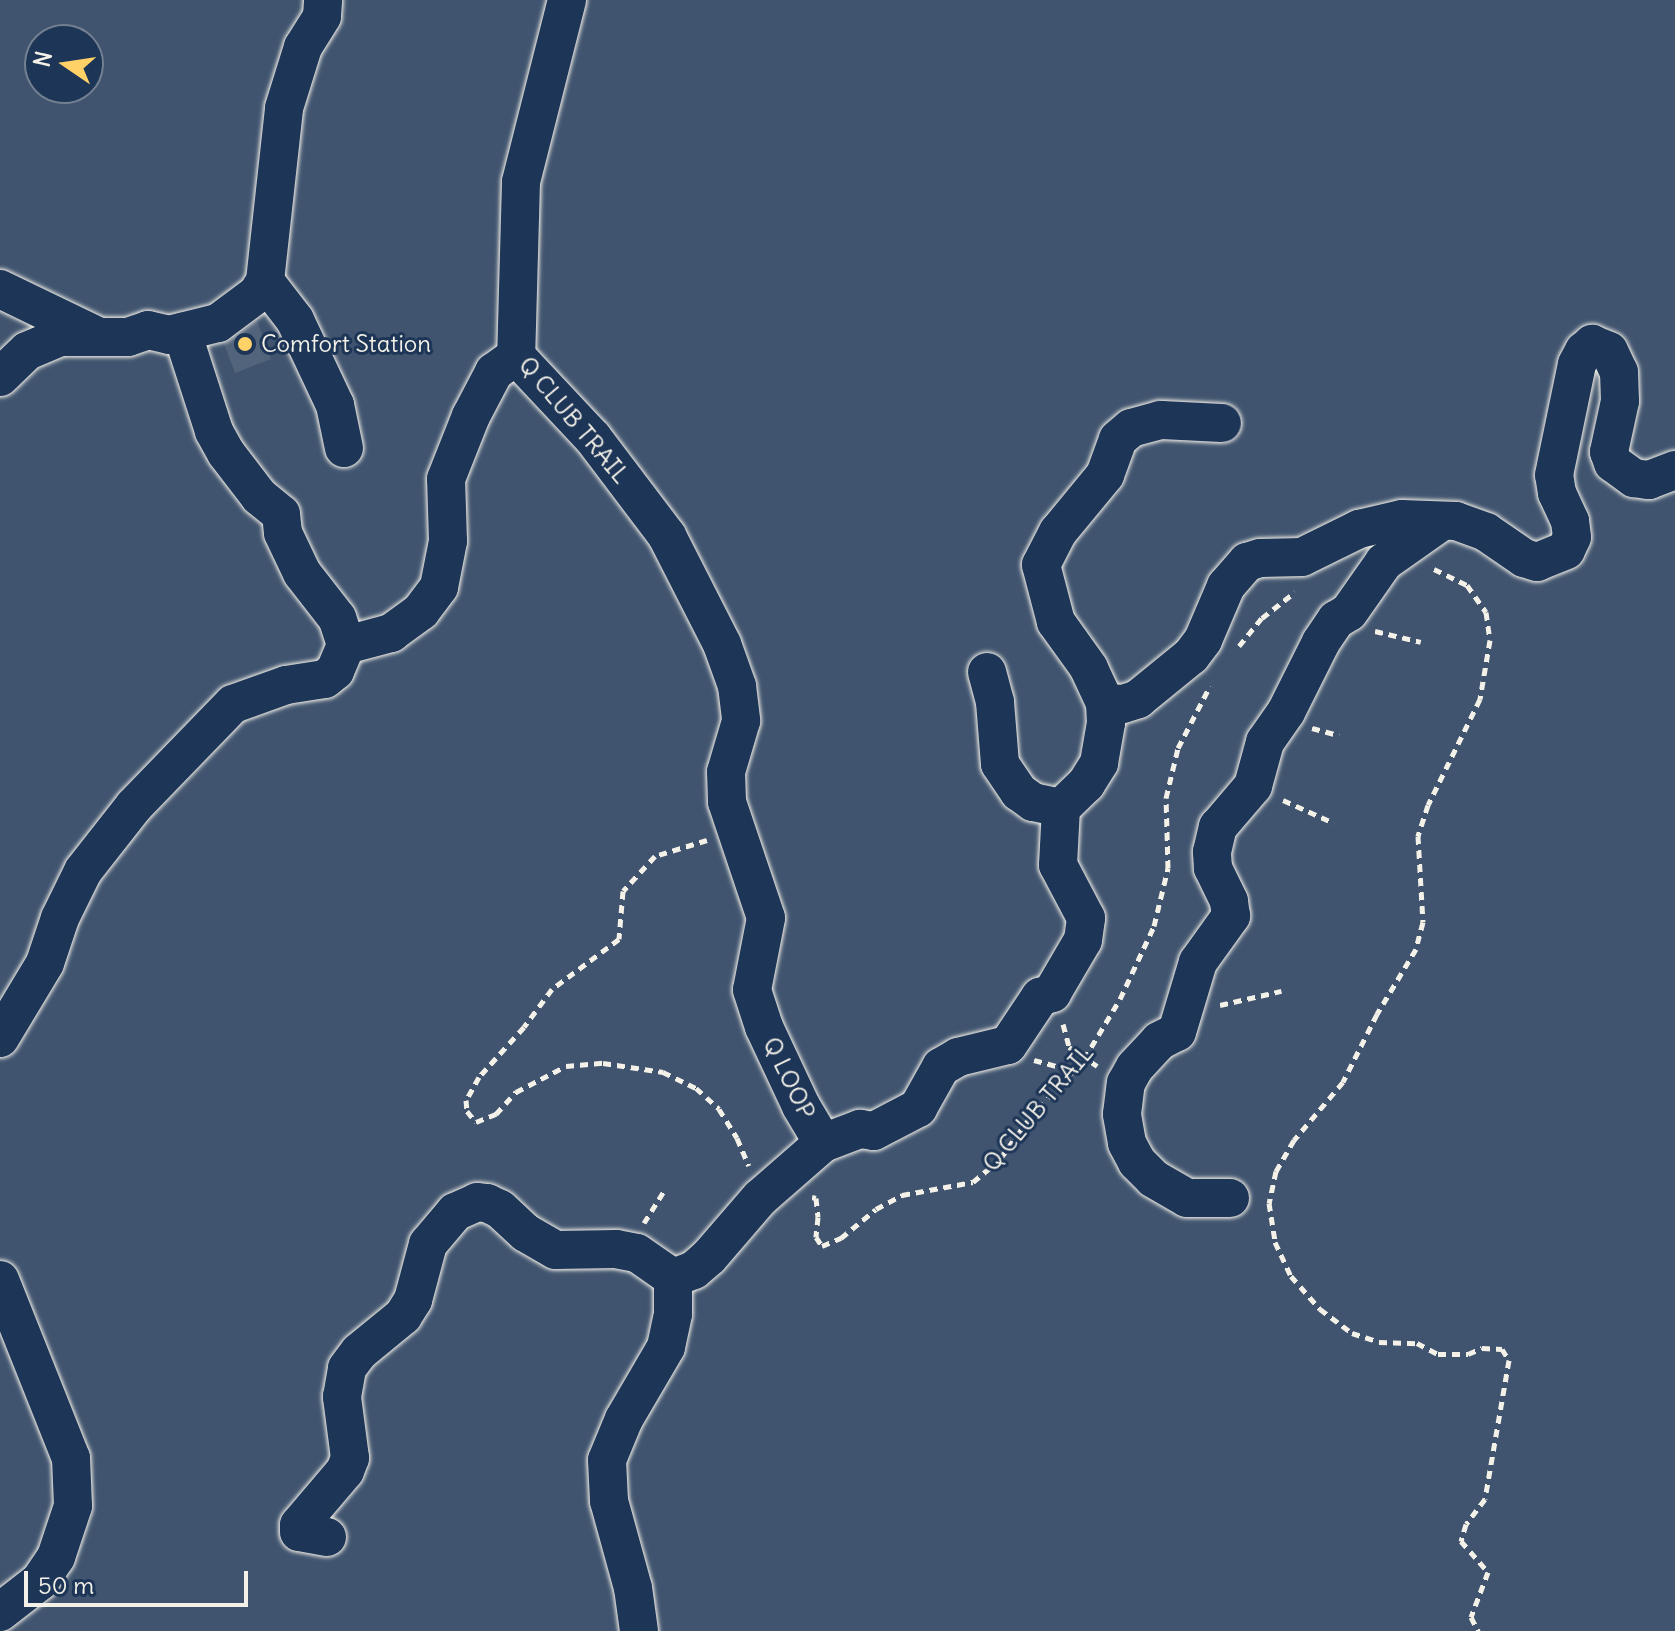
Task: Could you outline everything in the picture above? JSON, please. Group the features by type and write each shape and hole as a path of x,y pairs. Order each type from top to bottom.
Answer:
{"lane":[{"path":"0,377 27,351 60,337 128,337 148,330 169,335 218,323 257,294 265,281 284,108 303,47 322,16 323,0"},
{"name":"Q CLUB TRAIL","path":"567,0 521,182 516,356 593,438 667,536 722,644 737,686 741,721"},
{"path":"265,281 295,320 335,405 344,448"},
{"path":"0,289 95,335"},
{"path":"0,1038 45,963 60,918 83,871 134,806 233,704 286,685 325,679 335,671 346,645 337,618 302,573 283,533 281,514 259,496 226,453 214,431 182,332"},
{"path":"1105,703 1123,704 1138,699 1191,656 1203,640 1226,586 1247,562 1260,558 1302,557 1359,529 1402,519 1456,521 1486,532 1524,558 1537,562 1556,557 1566,550 1572,537 1570,521 1557,493 1554,475 1577,364 1592,344 1609,351 1619,372 1620,401 1609,452 1613,463 1634,478 1649,480 1675,470"},
{"path":"346,645 391,633 421,611 439,587 448,541 446,479 471,416 494,372 516,356"},
{"path":"987,672 995,702 1000,764 1019,792 1033,802 1061,808 1080,792 1099,763 1106,723 1105,703 1089,668 1056,622 1041,565 1058,532 1105,475 1118,439 1131,428 1161,420 1222,423"},
{"path":"1230,1198 1187,1198 1153,1178 1137,1162 1127,1143 1122,1114 1126,1083 1135,1067 1159,1041 1177,1032 1198,962 1231,916 1229,901 1213,868 1212,852 1218,827 1253,786 1265,742 1286,712 1327,630 1349,612 1384,562 1441,522"},
{"name":"Q LOOP","path":"741,721 726,772 727,802 766,918 752,990 764,1027 801,1106 823,1143 860,1129 874,1131 918,1108 941,1067 958,1057 1008,1045 1040,997 1052,993 1083,940 1086,918 1058,865 1061,808"},
{"path":"673,1278 694,1270 709,1257 760,1198 823,1143"},
{"path":"327,1537 299,1532 299,1525 345,1471 350,1458 342,1397 347,1368 359,1352 403,1316 413,1300 428,1244 455,1212 477,1202 487,1203 500,1209 526,1233 556,1250 637,1253 673,1278"},
{"path":"639,1631 633,1588 614,1526 606,1482 607,1460 624,1419 666,1347 673,1314 673,1278"},
{"path":"0,1280 67,1446 73,1506 56,1557 40,1581 0,1612"}],"path":[{"path":"1384,562 1441,570 1467,585 1486,612 1490,640 1480,699 1428,805 1418,836 1423,922 1416,949 1377,1014 1343,1082 1294,1140 1276,1171 1269,1203 1275,1242 1291,1276 1320,1309 1352,1333 1379,1342 1417,1343 1438,1354 1468,1354 1482,1348 1502,1349 1509,1360 1485,1499 1466,1524 1461,1541 1488,1572 1471,1617 1478,1631"},
{"path":"1235,650 1262,618 1308,585"},
{"path":"1349,612 1370,630 1421,642"},
{"name":"Q CLUB TRAIL","path":"802,1197 816,1198 816,1237 822,1246 841,1238 876,1209 902,1195 973,1182 1000,1159 1029,1119 1084,1059 1120,999 1154,926 1168,868 1166,798 1175,760 1211,684"},
{"path":"1253,786 1274,794 1292,807 1334,823"},
{"path":"727,802 716,836 655,856 623,891 619,939 552,989 524,1027 479,1077 466,1100 467,1111 476,1122 496,1114 516,1092 566,1066 603,1063 663,1072 696,1088 719,1109 737,1138 760,1198"},
{"path":"1184,1013 1281,991"},
{"path":"1052,993 1069,1047 1126,1083"}],"shaded area":[{"path":"0,0 1675,0 1675,1631 0,1631"}],"building":[{"name":"Comfort Station","path":"257,321 271,359 235,373 224,344"}],"place":[{"name":"Comfort Station","path":"245,344"}]}
